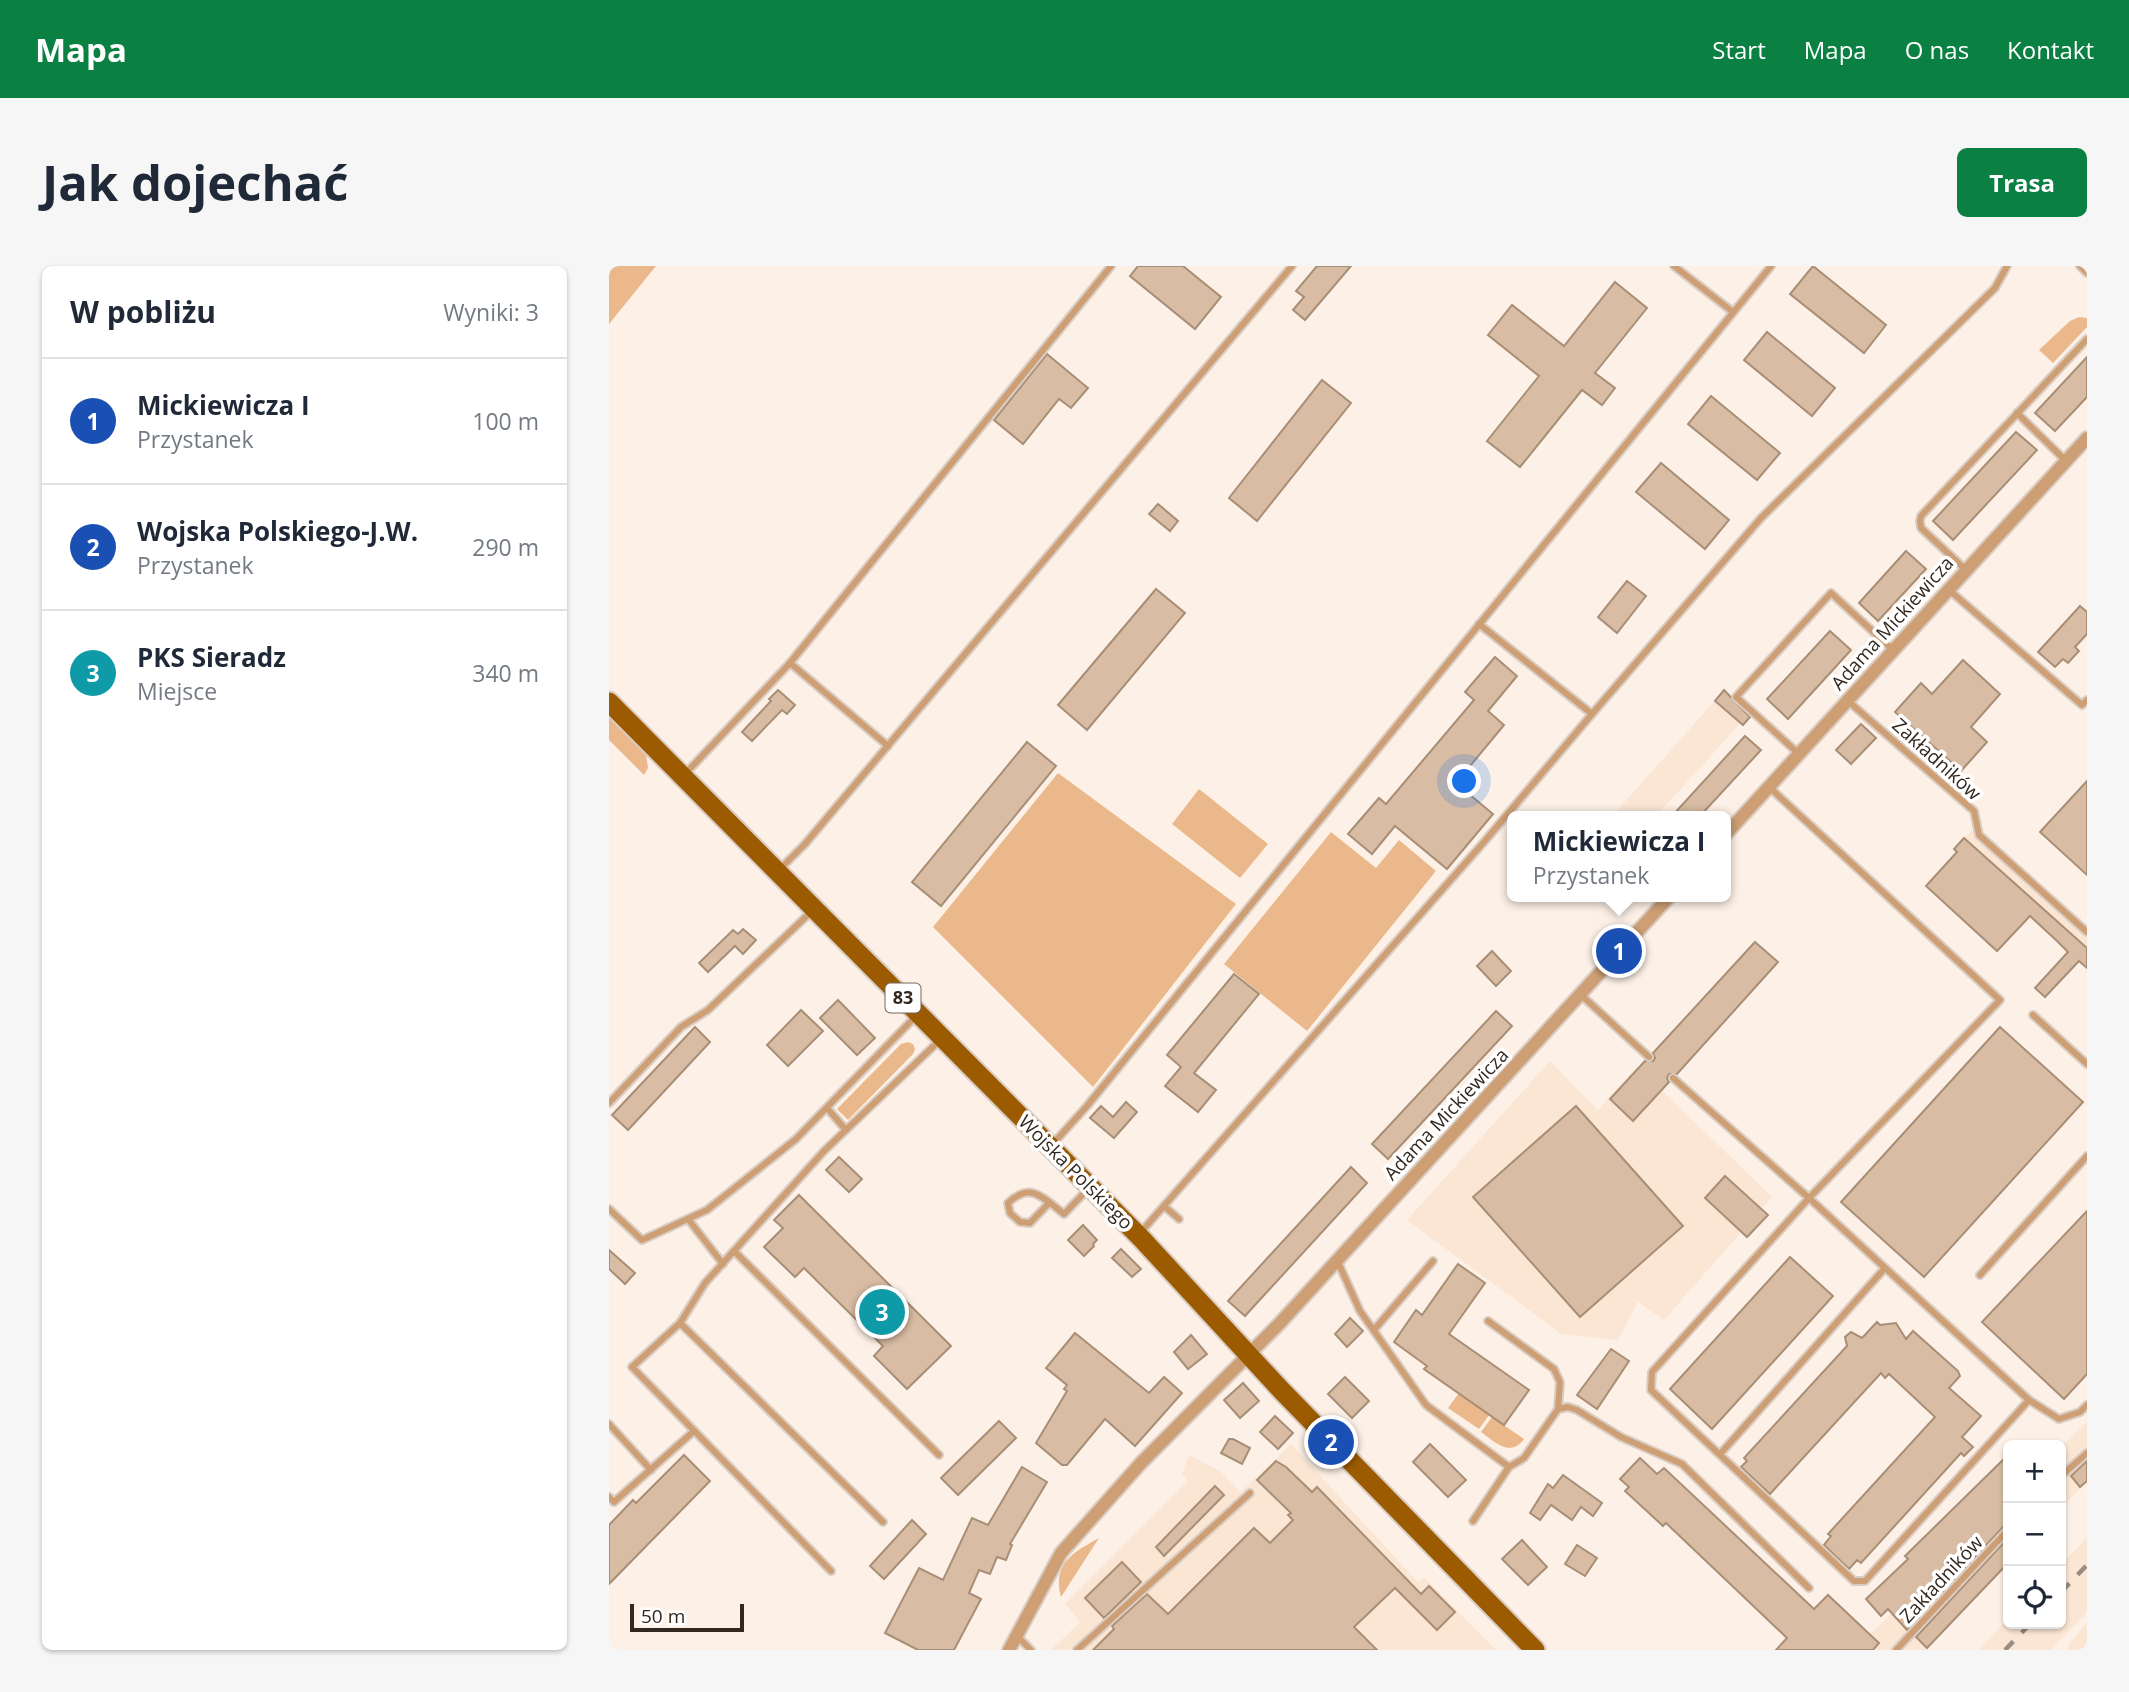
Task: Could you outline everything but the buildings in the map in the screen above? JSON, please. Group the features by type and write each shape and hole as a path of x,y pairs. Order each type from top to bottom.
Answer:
{"main road":[{"name":"Wojska Polskiego","path":"609,702 1138,1235 1248,1354 1535,1650"}],"street":[{"name":"Adama Mickiewicza","path":"1731,829 2087,438"},
{"name":"Adama Mickiewicza","path":"1009,1650 1061,1553 1141,1463 1337,1260 1665,902"}],"lane":[{"path":"682,776 790,663 1111,266"},
{"path":"777,872 805,845 1292,266"},
{"path":"1675,266 1733,313"},
{"path":"1050,1147 1083,1110 1771,266"},
{"path":"1510,811 1761,518 1995,288 2007,266"},
{"path":"2080,266 2087,273"},
{"path":"1966,570 1921,528 1921,516 2087,339"},
{"path":"2017,413 2066,461"},
{"path":"1949,589 2084,702 2087,710"},
{"path":"1799,754 1736,697 1831,593 1894,650"},
{"path":"1479,624 1592,714"},
{"path":"790,663 888,746"},
{"name":"Zakładników","path":"1848,701 1974,811 1979,835 2087,932"},
{"path":"1769,787 2000,1000 1809,1198 1652,1372 1651,1390 1854,1581 1865,1581 2029,1401"},
{"path":"1138,1235 1507,815"},
{"path":"609,1103 681,1027 708,1010 814,909"},
{"path":"1581,995 1649,1057"},
{"path":"609,1209 642,1240 707,1210 796,1139 918,1014"},
{"path":"2033,1015 2087,1064"},
{"path":"831,1571 632,1367 680,1322 705,1283 824,1151 942,1038"},
{"path":"1673,1078 1809,1198 2029,1401 2059,1419 2080,1412 2087,1405"},
{"path":"827,1108 846,1130"},
{"path":"1980,1275 2087,1156"},
{"path":"1049,1203 1030,1223 1020,1222 1010,1213 1008,1203 1017,1194 1029,1191 1049,1203 1064,1213 1090,1188"},
{"path":"1164,1206 1179,1219"},
{"path":"688,1219 723,1264"},
{"path":"734,1251 939,1455"},
{"path":"1337,1260 1360,1311 1426,1405 1509,1467"},
{"path":"1374,1330 1433,1261"},
{"path":"1721,1453 1885,1268"},
{"path":"1473,1521 1509,1467 1524,1458 1558,1409 1560,1382 1554,1369 1488,1321"},
{"path":"680,1322 883,1522"},
{"path":"1558,1409 1568,1407 1577,1410 1621,1437 1682,1464 1809,1588"},
{"path":"609,1424 651,1470"},
{"path":"609,1497 614,1502 694,1430"},
{"path":"2066,1472 2087,1453"},
{"path":"1077,1650 1251,1493"},
{"name":"Zakładników","path":"1896,1650 2003,1535"},
{"path":"1017,1636 1031,1650"}],"shaded area":[{"path":"609,266 656,266 609,324"},
{"path":"2079,317 2087,318 2087,327 2053,363 2039,350 2070,321"},
{"path":"1722,693 1747,716 1661,811 1616,811"},
{"path":"609,718 646,754 648,768 644,775 609,740"},
{"path":"1058,773 1236,904 1093,1087 933,927"},
{"path":"1199,789 1268,844 1240,878 1172,824"},
{"path":"1972,830 2087,936 2087,968 1954,849"},
{"path":"1331,832 1376,868 1399,840 1436,871 1307,1031 1224,964"},
{"path":"901,1044 913,1044 913,1054 848,1120 837,1109"},
{"path":"1550,1061 1598,1110 1637,1066 1772,1197 1664,1320 1638,1302 1618,1340 1561,1334 1407,1220"},
{"path":"1459,1393 1489,1415 1479,1429 1448,1408"},
{"path":"1492,1417 1524,1439 1519,1445 1508,1448 1481,1432"},
{"path":"2087,1422 2087,1481 2066,1503 2066,1442"},
{"path":"1291,1444 1418,1582 1424,1577 1496,1650 1051,1650 1080,1622 1065,1604 1188,1481 1182,1474 1189,1455 1220,1471 1241,1492"},
{"path":"2003,1501 2003,1568 1925,1650 1855,1650"},
{"path":"1099,1538 1061,1597 1059,1585 1062,1567 1081,1548"},
{"path":"2087,1538 2087,1612 2051,1650 1978,1650 2003,1624 2003,1629 2066,1629 2066,1559"},
{"path":"2087,1622 2087,1650 2068,1650 2068,1645"}],"railway":[{"path":"2066,1587 2087,1565"},
{"path":"2005,1650 2025,1629"}],"place":[{"name":"Mickiewicza I","path":"1619,951"},
{"name":"PKS Sieradz","path":"882,1312"},
{"name":"Wojska Polskiego-J.W.","path":"1331,1442"}]}
